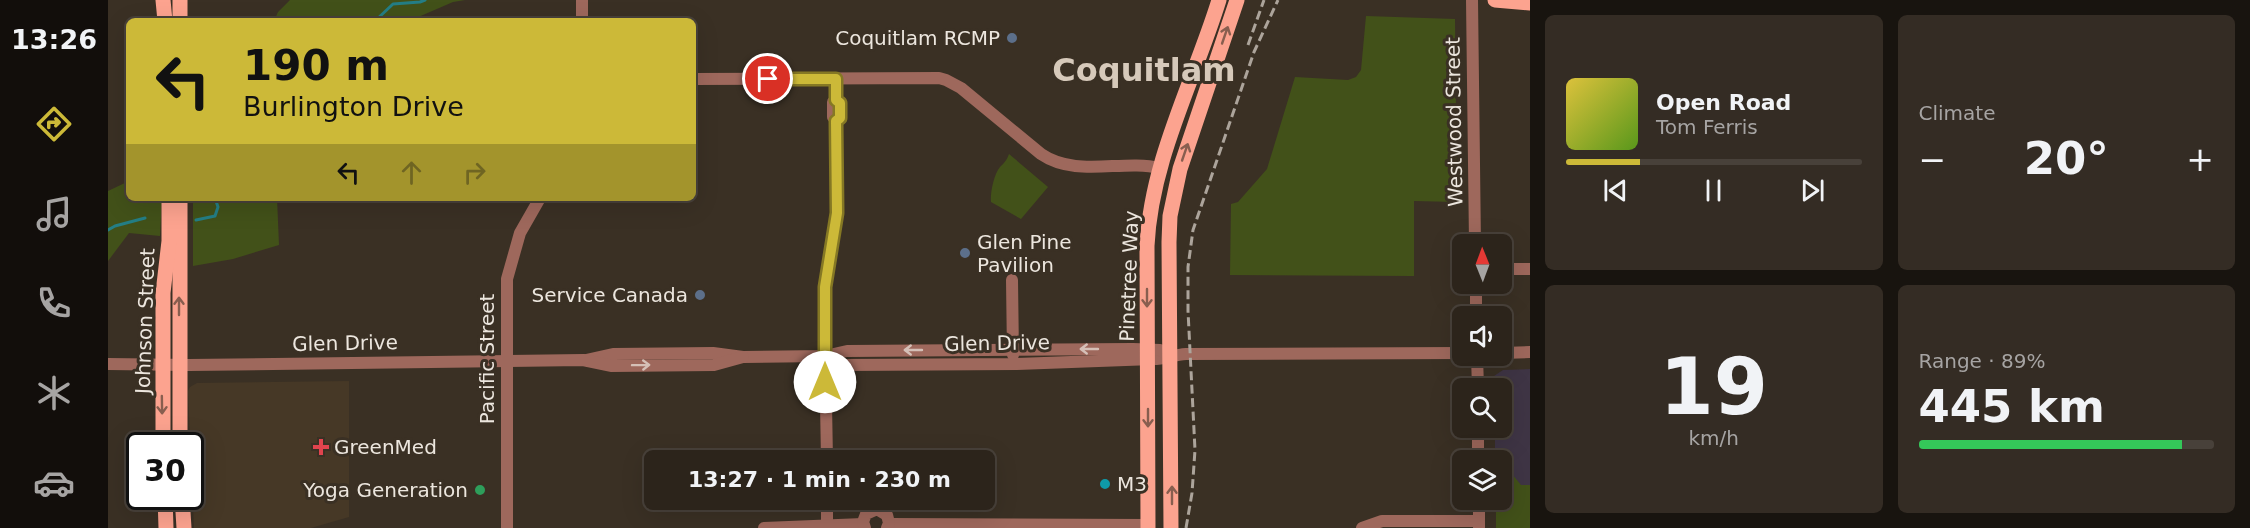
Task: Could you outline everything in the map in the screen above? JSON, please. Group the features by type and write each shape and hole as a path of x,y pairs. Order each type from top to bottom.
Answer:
{"main road":[{"path":"163,0 165,18"},
{"path":"180,0 180,18"},
{"name":"Pinetree Way","path":"1148,526 1148,230 1160,168 1219,0"},
{"name":"Pinetree Way","path":"1171,528 1169,234 1174,196 1182,162 1237,0"},
{"path":"1496,0 1530,3"},
{"path":"1160,168 1174,196"},
{"name":"Johnson Street","path":"163,432 163,293 169,241 169,201"},
{"name":"Johnson Street","path":"180,201 180,432"},
{"path":"165,510 166,528"},
{"path":"183,510 184,528"}],"street":[{"path":"582,0 582,18"},
{"name":"Westwood Street","path":"1473,0 1475,234"},
{"path":"696,79 931,78 946,80 961,88 1041,154 1054,162 1073,166 1160,168"},
{"path":"826,450 825,287 836,217 836,121 840,118 840,103 836,100 836,79"},
{"name":"Pacific Street","path":"507,528 506,299 508,271 520,232 538,201"},
{"path":"1512,269 1530,269"},
{"path":"941,364 974,358 1013,356 1012,280"},
{"name":"Glen Drive","path":"108,364 583,360 613,354 713,353 743,357 826,356 846,351 1014,349 1148,354"},
{"name":"Glen Drive","path":"826,356 843,365 941,364 1148,354 1163,351 1169,355 1452,353"},
{"path":"1512,353 1530,352"},
{"path":"764,528 864,526 866,514 877,509 887,515 888,526 1148,526"},
{"path":"827,510 827,527"},
{"path":"1362,528 1382,522 1479,524"}],"shaded area":[{"path":"1530,369 1530,485 1512,485 1512,450 1495,450 1495,438 1512,438 1512,378 1494,378 1503,370"},
{"path":"349,381 349,517 311,528 194,528 193,510 204,510 204,432 190,432 188,391 197,383"}],"green space":[{"path":"290,0 465,0 453,2 416,18 275,18"},
{"path":"1366,16 1455,19 1457,202 1414,201 1414,276 1230,275 1231,204 1238,202 1267,169 1295,77 1348,80 1356,77 1361,70"},
{"path":"1009,154 1048,187 1021,219 991,202 996,174"},
{"path":"126,182 126,201 162,201 160,236 129,233 108,261 108,191"},
{"path":"193,201 277,201 279,245 233,259 193,266"},
{"path":"1512,474 1521,485 1530,485 1530,528 1496,528 1496,510 1512,510"}],"waterway":[{"path":"378,18 393,4 425,0"},
{"path":"196,220 215,216 218,207 216,201"},
{"path":"108,230 145,218"}],"railway":[{"path":"1248,45 1264,0"},
{"path":"1186,528 1192,493 1195,450 1188,311 1188,267 1193,230 1254,52 1278,0"}],"place":[{"name":"Coquitlam RCMP","path":"1012,38"},
{"name":"Glen Pine Pavilion","path":"965,253"},
{"name":"Service Canada","path":"700,295"},
{"name":"GreenMed","path":"321,447"},
{"name":"M3","path":"1105,484"},
{"name":"Yoga Generation","path":"480,490"}],"district":[{"name":"Coquitlam","path":"1144,70"}],"route":[{"path":"768,79 836,79 836,100 840,103 840,118 836,121 837,213 825,287 825,382"}]}
